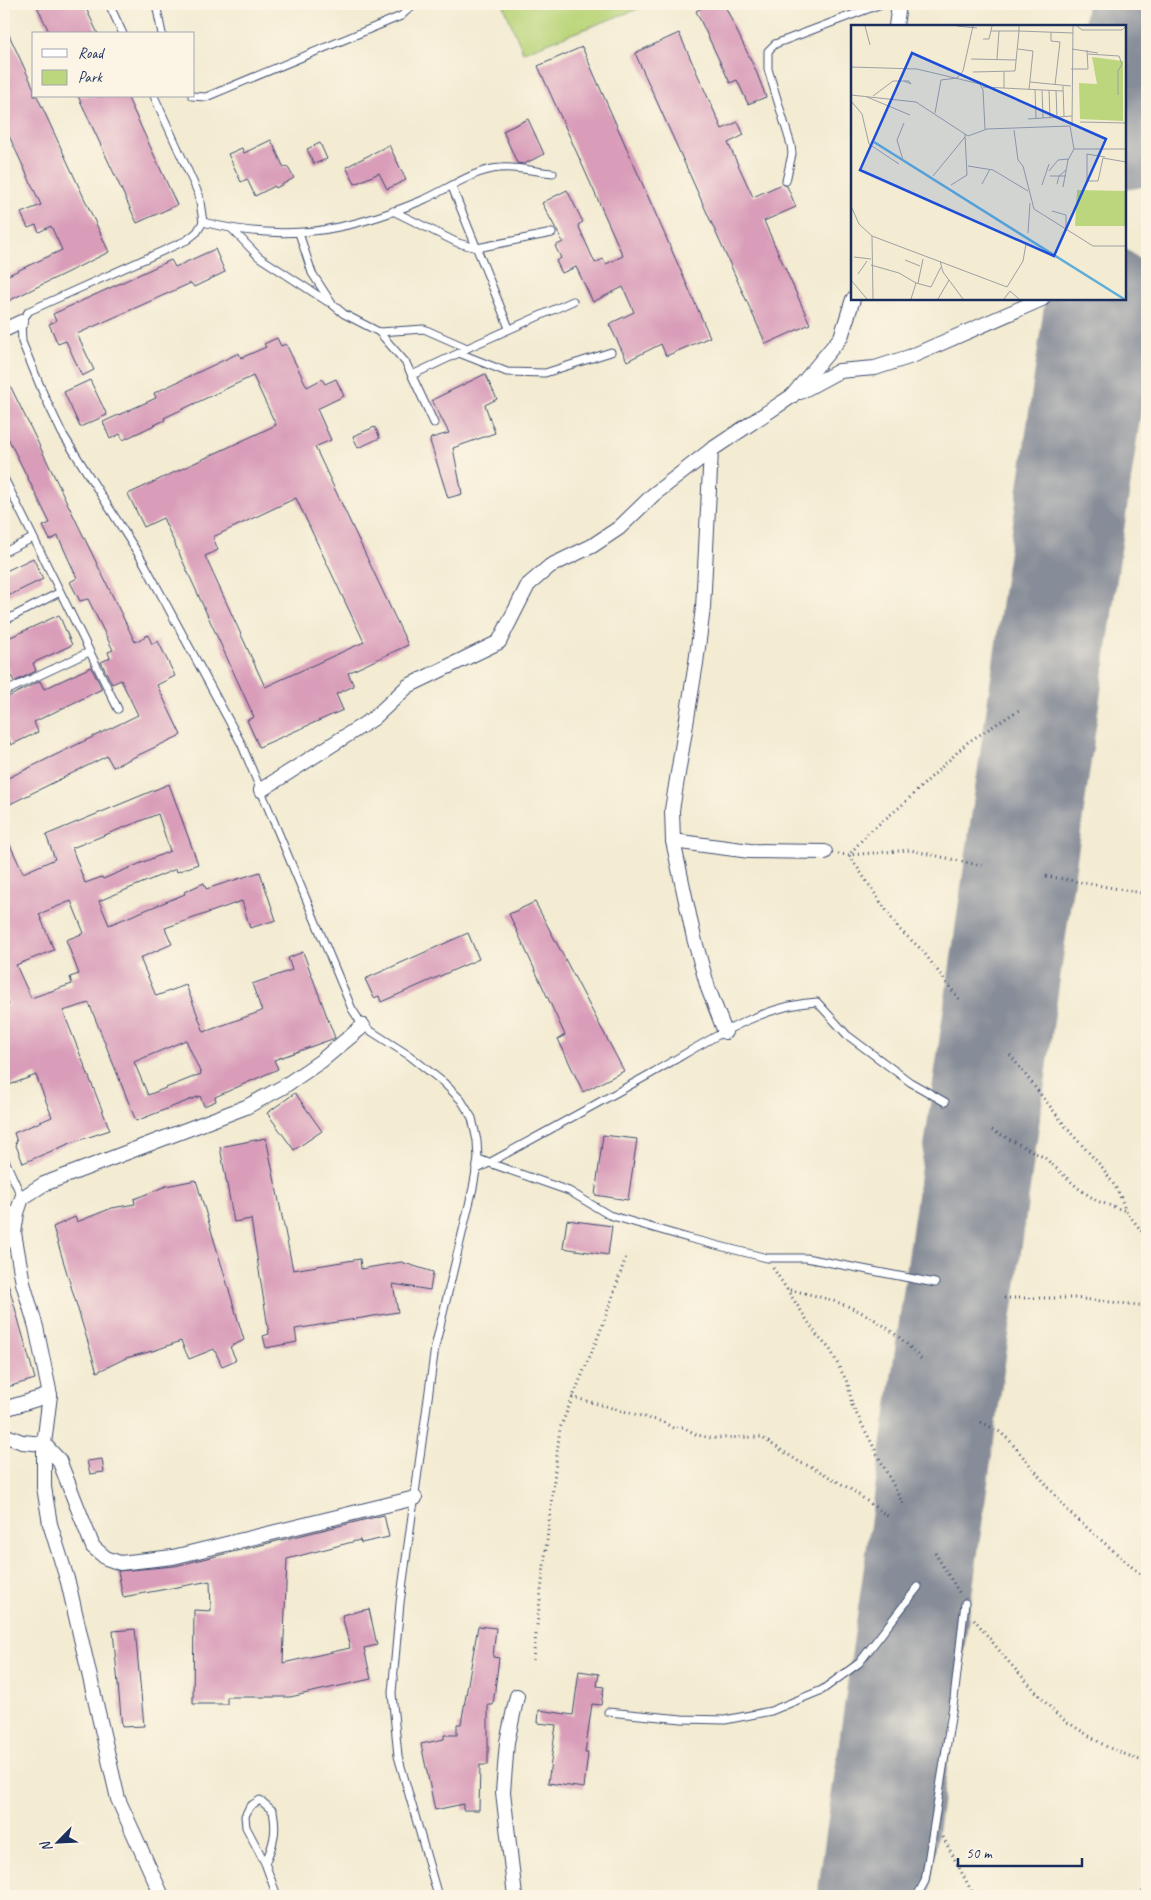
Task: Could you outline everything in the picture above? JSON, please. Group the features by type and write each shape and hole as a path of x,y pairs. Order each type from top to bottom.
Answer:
{"street":[{"path":"896,25 898,4"},
{"path":"792,396 841,337 853,300"},
{"path":"261,790 374,718 408,686 499,642 528,585 550,566 592,546 619,528 653,495 711,450 792,396 839,371 875,368 912,356 1040,300"},
{"path":"4,330 21,322"},
{"path":"711,450 703,608 672,810 674,841 694,938 708,988 725,1032"},
{"path":"674,841 750,851 825,852"},
{"path":"162,1896 118,1798 68,1582 50,1524 44,1487 44,1444 50,1395 36,1327 23,1283 14,1233 17,1213 22,1198 44,1184 246,1107 283,1087 321,1061 363,1026"},
{"path":"4,1409 50,1395"},
{"path":"4,1435 22,1442 44,1444 58,1460 93,1547 106,1558 120,1563 173,1556 415,1498"},
{"path":"515,1896 503,1792 507,1742 517,1696"}],"lane":[{"path":"109,4 122,32"},
{"path":"156,4 162,32"},
{"path":"195,96 206,97 401,16 414,4"},
{"path":"786,180 792,154 791,145 768,69 768,51 775,44 881,4"},
{"path":"155,98 199,195 204,222 197,232 187,240 29,311 21,322 22,342 62,433 144,563 179,624 241,743 352,1009 363,1026 417,1062 444,1083 460,1100 472,1118 477,1141 478,1158 435,1347 400,1603 392,1693 398,1756 438,1896"},
{"path":"204,222 232,229 261,233 300,233 336,227 393,211 452,187 480,171 502,168 554,173"},
{"path":"452,187 509,328"},
{"path":"393,211 458,243 477,248 552,233"},
{"path":"232,229 259,257 355,321 379,332 406,363 434,423"},
{"path":"300,233 312,273 332,304"},
{"path":"412,374 509,328 573,301"},
{"path":"379,332 424,329 468,348"},
{"path":"459,353 507,372 545,373 611,352"},
{"path":"5,481 118,709"},
{"path":"4,552 33,538"},
{"path":"4,620 60,592"},
{"path":"4,692 89,652"},
{"path":"476,1170 725,1032 769,1012 804,1002 817,1002 847,1035 910,1082 945,1102"},
{"path":"4,1158 22,1198"},
{"path":"478,1158 568,1190 609,1215 688,1238 767,1258 806,1258 935,1283"},
{"path":"608,1712 682,1719 725,1720 772,1711 822,1690 859,1663 918,1588"},
{"path":"917,1896 925,1881 933,1820 954,1699 965,1603"},
{"path":"265,1863 273,1846 276,1829 273,1811 260,1800 250,1806 245,1816 249,1834 265,1863 277,1896"}],"path":[{"path":"849,856 868,833 901,806 968,742 1019,710"},
{"path":"825,852 849,856 910,850 983,866"},
{"path":"849,856 898,928 922,950 959,999"},
{"path":"1046,876 1147,894"},
{"path":"1010,1055 1070,1132 1102,1167 1118,1191 1126,1211 1147,1238"},
{"path":"992,1130 1044,1158 1078,1188 1097,1201 1126,1211"},
{"path":"533,1660 560,1428 602,1327 627,1254"},
{"path":"767,1258 789,1290 806,1320 830,1349 840,1367 848,1384 852,1405 904,1506"},
{"path":"789,1290 828,1297 852,1307 891,1329 923,1361"},
{"path":"1004,1298 1074,1298 1147,1306"},
{"path":"572,1397 663,1422 673,1428 683,1427 705,1437 761,1437 801,1463 812,1466 845,1486 890,1518"},
{"path":"981,1422 1000,1432 1010,1441 1069,1512 1147,1580"},
{"path":"935,1553 980,1628 1059,1717 1107,1747 1147,1763"},
{"path":"933,1820 974,1896"},
{"path":"1139,1896 1147,1886"}],"green space":[{"path":"503,4 651,4 523,52"}],"building":[{"path":"36,4 84,4 97,32 49,32"},
{"path":"710,4 724,4 756,71 766,97 748,104 737,80 730,83 696,11"},
{"path":"4,24 32,85 32,98 38,98 109,252 4,303 4,277 62,250 51,226 39,232 36,225 28,228 21,213 41,205 4,125"},
{"path":"679,33 722,129 738,122 744,135 728,143 753,197 782,184 787,186 796,207 764,221 810,324 766,344 635,53"},
{"path":"582,47 710,337 666,356 661,344 627,361 609,324 634,312 623,287 593,302 576,267 562,273 556,261 561,258 555,246 563,242 542,203 567,190 583,222 578,225 595,263 603,259 606,264 623,256 538,66"},
{"path":"79,98 128,98 177,205 137,223"},
{"path":"528,119 544,154 524,164 517,163 503,131"},
{"path":"271,140 284,168 287,166 294,178 276,188 275,186 255,196 247,179 241,182 228,154 242,148 244,153"},
{"path":"320,143 327,159 314,164 307,149"},
{"path":"389,145 406,180 387,189 379,173 355,184 346,167"},
{"path":"215,249 225,272 194,287 191,283 77,334 94,370 82,376 66,341 58,344 49,324 56,321 53,314 171,260 175,267"},
{"path":"277,338 281,346 286,344 307,387 322,379 325,384 336,379 344,396 317,409 331,440 315,447 408,645 348,673 354,686 336,694 343,710 259,747 247,720 254,717 163,518 144,527 128,494 276,425 253,376 164,418 165,420 123,440 120,434 110,439 103,422 156,398 154,393 239,353 241,358 266,347 264,344","holes":["296,498 364,642 265,687 205,556 218,550 213,537"]},
{"path":"4,373 135,642 148,635 152,644 158,641 175,676 157,685 181,735 113,767 107,756 4,807 4,780 138,715 121,680 112,684 101,662 110,658 108,652 113,650 88,599 80,601 70,582 77,578 58,536 50,540 43,526 50,523 4,430"},
{"path":"485,374 497,399 485,405 495,433 453,448 462,494 448,498 430,441 431,438 449,433 432,400"},
{"path":"90,380 107,415 80,427 64,392"},
{"path":"375,427 380,438 358,448 353,436"},
{"path":"33,558 43,579 4,598 4,572"},
{"path":"59,615 72,645 33,663 36,671 14,682 7,667 4,668 4,640"},
{"path":"91,667 102,689 34,722 38,732 11,745 4,729 4,699 40,681 44,689"},
{"path":"169,784 198,864 177,872 176,869 99,901 109,925 185,894 184,892 204,883 206,889 260,872 276,920 250,928 242,901 165,928 172,944 140,958 156,996 186,985 204,1032 262,1011 252,984 292,970 288,958 303,952 335,1038 274,1060 278,1069 215,1097 216,1101 204,1106 200,1096 136,1121 89,1003 63,1011 110,1130 71,1143 23,1163 15,1143 17,1142 14,1133 52,1117 36,1075 4,1087 4,1007 9,1005 4,991 4,832 23,873 55,859 46,835","holes":["158,814 170,851 103,879 102,877 85,883 72,848","71,901 84,933 66,940 79,974 70,977 72,984 31,998 16,965 54,950 39,914","186,1040 201,1074 148,1095 134,1062"]},
{"path":"535,902 624,1071 583,1092 558,1039 565,1035 509,914"},
{"path":"468,933 479,959 381,1002 379,996 374,998 365,979"},
{"path":"295,1093 322,1131 294,1150 267,1113"},
{"path":"603,1135 637,1139 628,1200 595,1195"},
{"path":"266,1138 293,1270 360,1259 361,1269 401,1262 433,1272 430,1290 393,1284 398,1312 295,1329 297,1342 266,1348 263,1336 269,1334 251,1219 234,1222 220,1147"},
{"path":"196,1180 244,1340 230,1347 236,1360 222,1366 214,1349 189,1359 181,1341 126,1358 97,1372 53,1227 75,1217 77,1222 112,1208 135,1204 134,1199 166,1186"},
{"path":"567,1220 612,1226 608,1255 563,1248"},
{"path":"8,1283 35,1379 4,1388 4,1284"},
{"path":"102,1459 104,1472 90,1474 87,1461"},
{"path":"384,1515 389,1537 361,1543 360,1540 287,1559 283,1663 350,1648 342,1615 369,1609 377,1645 364,1648 371,1679 290,1697 227,1697 227,1704 193,1704 194,1610 211,1611 210,1581 123,1597 118,1571 175,1566"},
{"path":"478,1626 496,1628 493,1657 499,1658 493,1705 488,1705 488,1765 480,1765 479,1810 463,1810 463,1804 435,1810 421,1744 444,1739 444,1735 457,1735 457,1724 461,1724"},
{"path":"135,1629 144,1726 122,1727 113,1631"},
{"path":"579,1671 599,1674 597,1686 604,1687 601,1705 592,1704 585,1753 588,1753 584,1788 548,1783 556,1725 538,1723 539,1710 573,1715"}],"runway":[{"path":"1126,127 1143,4"},
{"path":"874,1889 1101,300"}]}
